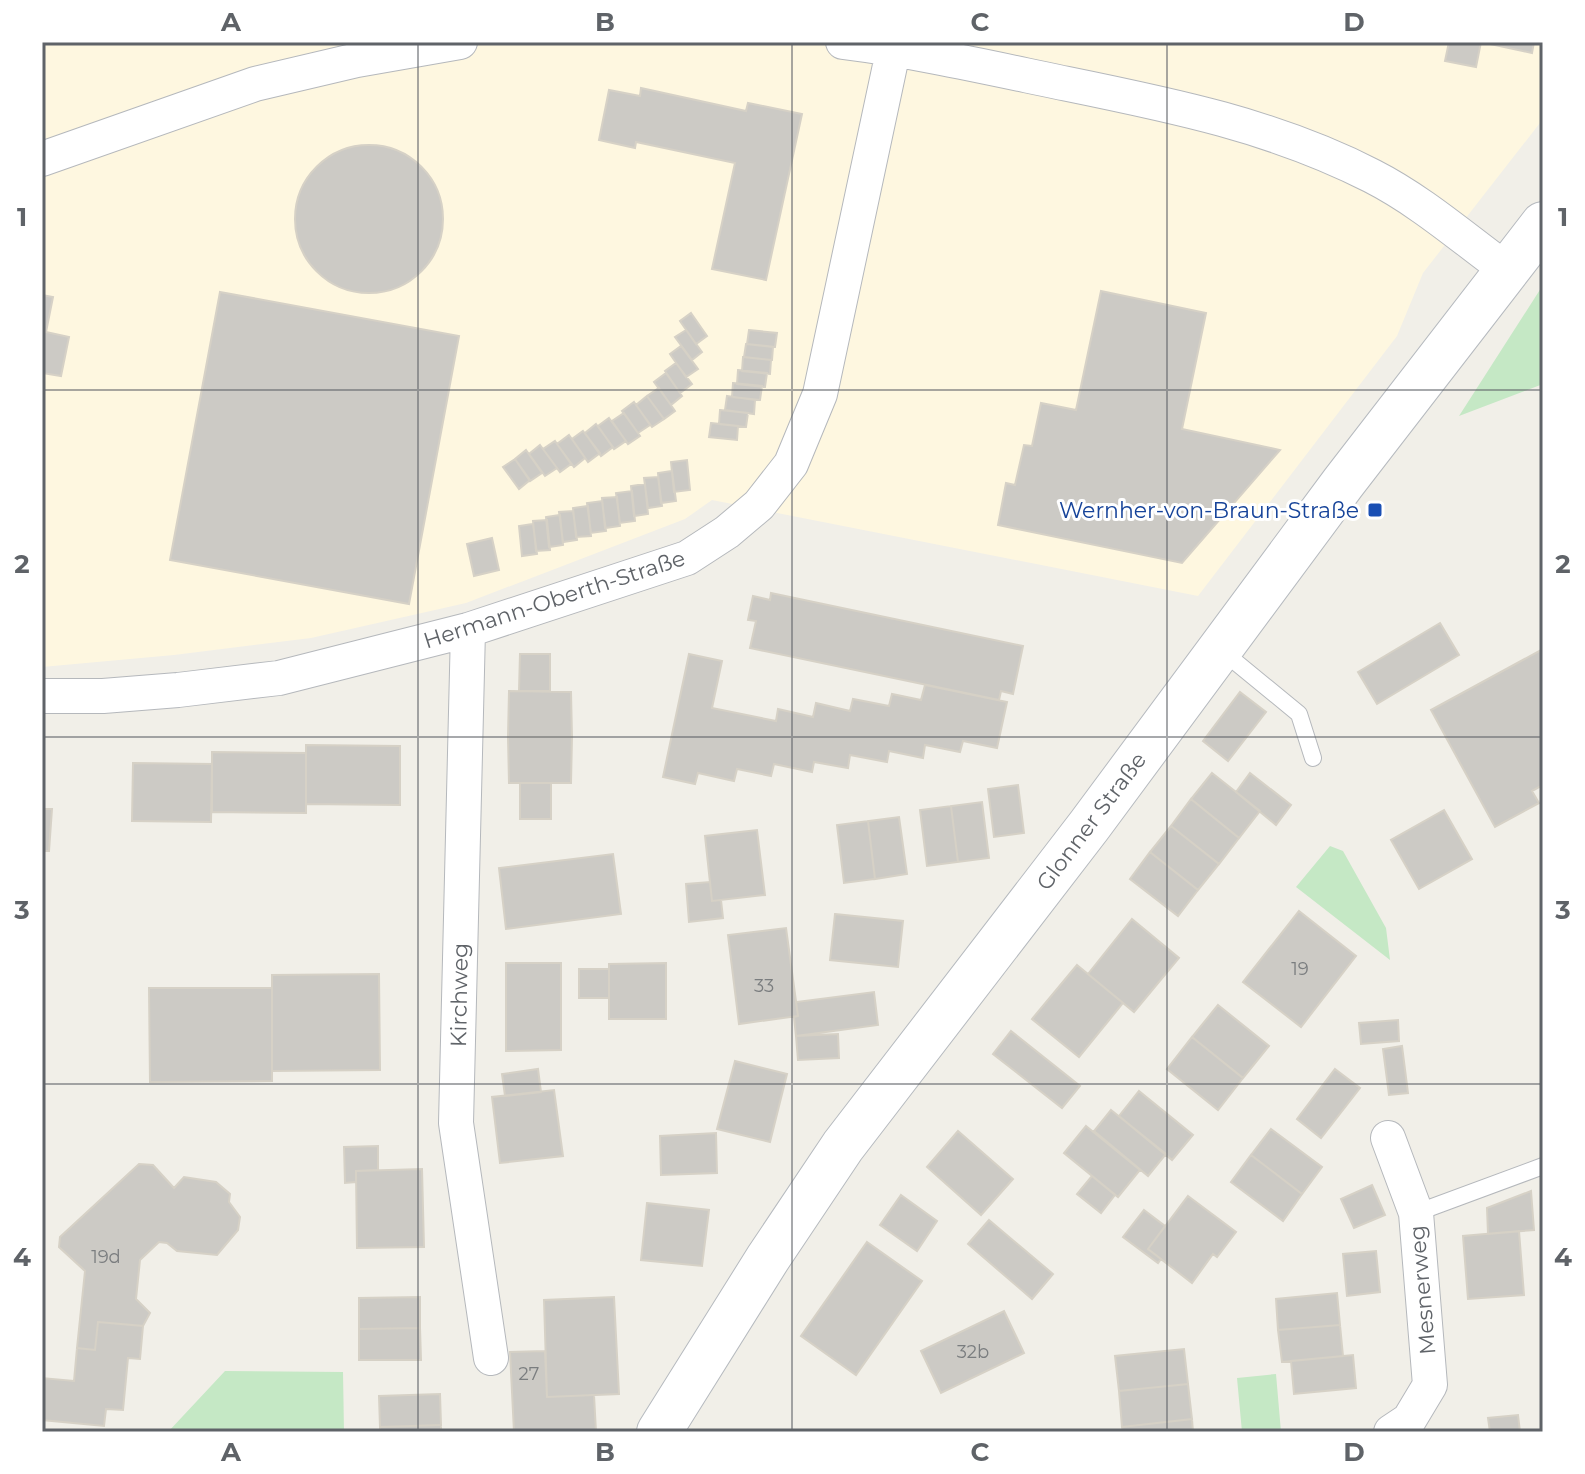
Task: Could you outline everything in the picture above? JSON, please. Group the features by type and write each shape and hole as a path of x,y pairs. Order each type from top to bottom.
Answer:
{"street":[{"path":"42,159 255,84 357,60 460,42"},
{"path":"843,42 894,45 1179,107 1271,133 1373,176 1414,200 1507,270"},
{"name":"Hermann-Oberth-Straße","path":"42,696 103,696 279,678 468,630 687,558 727,532 759,505 791,464 820,394 894,45"},
{"name":"Glonner Straße","path":"659,1432 768,1258 843,1146 1089,826 1543,224"},
{"name":"Kirchweg","path":"468,630 456,1123 491,1358"},
{"name":"Mesnerweg","path":"1388,1138 1416,1213 1430,1385 1409,1420 1391,1432"}],"lane":[{"path":"1220,649 1299,714 1313,758"},
{"path":"1416,1213 1543,1166"}],"shaded area":[{"path":"42,42 1543,42 1543,119 1423,273 1397,336 1198,596 712,500 685,519 466,603 311,638 42,667"}],"green space":[{"path":"1543,285 1543,384 1459,416"},
{"path":"1330,846 1343,851 1386,928 1390,960 1296,887"},
{"path":"225,1371 343,1372 344,1432 168,1432"},
{"path":"1276,1374 1281,1432 1242,1432 1237,1378"}],"building":[{"path":"1449,42 1481,42 1476,67 1445,61"},
{"path":"1481,42 1534,42 1532,53"},
{"path":"641,88 746,111 748,103 802,114 766,280 712,269 735,163 636,142 635,148 599,140 609,90 640,96"},
{"path":"369,145 397,150 422,166 438,191 443,219 438,247 422,272 397,288 369,293 341,288 316,272 300,247 295,219 300,191 316,166 341,150"},
{"path":"1101,291 1206,313 1182,429 1280,450 1182,563 998,525 1006,483 1015,485 1024,445 1032,446 1041,403 1076,410"},
{"path":"220,292 459,336 409,604 170,560"},
{"path":"42,295 53,297 46,332 69,337 61,376 42,373"},
{"path":"691,313 707,336 696,344 680,321"},
{"path":"686,330 702,352 692,360 675,337"},
{"path":"749,330 777,333 775,347 747,344"},
{"path":"746,344 773,347 772,360 744,357"},
{"path":"681,346 698,369 686,377 670,354"},
{"path":"743,357 771,360 770,374 742,371"},
{"path":"676,363 692,384 680,393 665,371"},
{"path":"738,370 767,373 765,387 737,384"},
{"path":"666,373 682,396 671,405 654,382"},
{"path":"733,383 762,386 760,400 732,397"},
{"path":"659,388 675,411 664,419 647,396"},
{"path":"647,396 664,419 652,427 636,405"},
{"path":"727,396 755,400 754,414 725,410"},
{"path":"634,402 650,425 638,433 622,411"},
{"path":"720,410 748,413 746,427 719,424"},
{"path":"624,413 640,436 628,444 612,421"},
{"path":"609,418 626,441 614,449 598,426"},
{"path":"711,423 738,426 737,440 709,437"},
{"path":"596,424 613,447 601,456 585,433"},
{"path":"583,431 600,453 588,462 572,439"},
{"path":"569,435 585,458 574,467 557,444"},
{"path":"555,441 571,464 560,472 543,449"},
{"path":"540,445 557,468 545,476 529,454"},
{"path":"526,450 542,473 530,481 515,459"},
{"path":"515,459 530,480 519,489 503,467"},
{"path":"687,460 690,490 674,492 671,462"},
{"path":"672,471 676,501 661,503 658,473"},
{"path":"658,477 662,506 648,508 644,478"},
{"path":"645,484 648,514 634,516 631,486"},
{"path":"632,491 635,521 620,523 616,493"},
{"path":"617,497 620,526 605,528 602,498"},
{"path":"602,501 606,531 591,533 587,503"},
{"path":"588,506 591,536 576,537 573,508"},
{"path":"573,511 577,540 563,542 559,512"},
{"path":"560,515 563,545 549,547 546,517"},
{"path":"547,520 550,550 536,551 533,521"},
{"path":"533,524 537,554 522,556 519,526"},
{"path":"492,538 499,570 474,576 467,544"},
{"path":"771,593 1023,646 1013,694 1001,691 999,700 750,648 756,621 748,620 753,596 770,600"},
{"path":"1440,623 1459,655 1377,704 1358,672"},
{"path":"1543,649 1543,785 1532,791 1539,803 1495,827 1431,710"},
{"path":"520,654 550,654 550,691 519,691"},
{"path":"689,654 722,661 712,708 776,721 778,709 813,717 816,703 850,711 853,699 889,706 892,694 921,700 925,685 1007,702 997,748 963,741 960,752 925,745 923,758 889,751 887,762 850,755 848,768 814,762 812,772 774,764 771,776 737,769 734,781 698,773 695,784 663,777"},
{"path":"509,691 571,692 572,737 508,737"},
{"path":"1240,692 1266,712 1228,761 1203,741"},
{"path":"508,737 572,737 571,783 509,783"},
{"path":"306,745 400,746 400,805 306,804"},
{"path":"212,752 306,753 306,813 212,812"},
{"path":"133,763 212,764 211,822 132,821"},
{"path":"1212,773 1260,811 1239,838 1191,799"},
{"path":"1250,773 1291,805 1276,825 1236,792"},
{"path":"520,783 551,783 551,819 520,819"},
{"path":"1018,785 1024,833 994,837 988,789"},
{"path":"1191,799 1239,838 1219,864 1171,826"},
{"path":"982,802 989,858 958,862 951,806"},
{"path":"951,806 958,862 927,866 920,810"},
{"path":"42,809 52,809 49,851 42,851"},
{"path":"1444,810 1472,859 1419,889 1391,840"},
{"path":"899,817 907,874 875,879 868,821"},
{"path":"868,821 875,879 844,883 837,825"},
{"path":"1171,826 1219,864 1198,890 1150,852"},
{"path":"757,830 765,895 712,901 705,836"},
{"path":"1150,852 1198,890 1178,916 1130,879"},
{"path":"613,854 621,914 506,929 499,868"},
{"path":"710,882 712,901 721,900 723,918 689,922 686,884"},
{"path":"1299,911 1356,956 1301,1027 1243,982"},
{"path":"835,914 903,921 898,967 830,960"},
{"path":"1132,919 1179,958 1134,1012 1088,974"},
{"path":"786,928 798,1016 739,1024 728,935"},
{"path":"506,963 561,963 561,1050 506,1051"},
{"path":"666,963 666,1019 609,1019 609,964"},
{"path":"1077,965 1123,1003 1079,1057 1032,1019"},
{"path":"579,969 609,969 609,998 579,998"},
{"path":"379,974 380,1070 272,1071 272,975"},
{"path":"149,988 272,988 272,1081 150,1082"},
{"path":"874,992 878,1025 796,1036 796,1002"},
{"path":"1218,1005 1269,1046 1243,1078 1192,1037"},
{"path":"1398,1020 1399,1041 1361,1044 1359,1023"},
{"path":"1011,1031 1080,1086 1062,1108 993,1054"},
{"path":"838,1034 839,1058 798,1060 796,1036"},
{"path":"1192,1037 1243,1078 1218,1110 1167,1069"},
{"path":"1402,1046 1408,1093 1389,1095 1383,1049"},
{"path":"735,1061 787,1074 770,1142 717,1129"},
{"path":"538,1069 541,1092 505,1096 502,1074"},
{"path":"1335,1069 1360,1088 1321,1138 1297,1119"},
{"path":"554,1090 563,1156 500,1163 492,1097"},
{"path":"1139,1091 1193,1135 1172,1160 1119,1116"},
{"path":"1111,1110 1166,1154 1148,1176 1094,1131"},
{"path":"1086,1126 1140,1170 1118,1197 1064,1153"},
{"path":"1271,1129 1322,1167 1302,1194 1251,1155"},
{"path":"958,1131 1013,1179 981,1215 927,1167"},
{"path":"716,1133 717,1173 661,1175 660,1136"},
{"path":"378,1146 378,1170 356,1171 356,1182 345,1183 344,1147"},
{"path":"1251,1155 1302,1194 1283,1221 1231,1182"},
{"path":"139,1164 153,1165 174,1188 184,1177 216,1182 230,1194 229,1202 240,1217 238,1230 217,1255 177,1251 167,1243 159,1242 140,1260 136,1299 150,1313 143,1326 98,1322 95,1350 77,1348 85,1271 59,1247 60,1237"},
{"path":"422,1169 424,1247 357,1248 356,1171"},
{"path":"1092,1176 1115,1195 1101,1213 1077,1194"},
{"path":"1372,1185 1385,1215 1354,1228 1341,1199"},
{"path":"1531,1191 1534,1230 1488,1234 1487,1208"},
{"path":"901,1195 937,1221 917,1251 880,1225"},
{"path":"1188,1196 1236,1232 1217,1257 1213,1254 1192,1283 1148,1249"},
{"path":"647,1203 709,1210 702,1266 641,1260"},
{"path":"1144,1210 1165,1226 1148,1249 1161,1259 1158,1263 1123,1237"},
{"path":"989,1220 1053,1274 1032,1299 968,1244"},
{"path":"1519,1231 1524,1295 1468,1299 1463,1236"},
{"path":"867,1242 922,1281 856,1375 801,1336"},
{"path":"1376,1251 1380,1292 1347,1296 1343,1254"},
{"path":"1337,1293 1340,1325 1278,1330 1276,1299"},
{"path":"420,1297 420,1328 359,1329 359,1298"},
{"path":"614,1297 619,1394 547,1397 544,1300"},
{"path":"1004,1311 1024,1353 941,1393 921,1351"},
{"path":"98,1322 143,1326 140,1359 128,1358 123,1410 106,1409 104,1426 42,1420 42,1378 74,1381 77,1348 95,1350"},
{"path":"1340,1325 1343,1356 1282,1362 1278,1330"},
{"path":"420,1328 421,1360 359,1360 359,1329"},
{"path":"1184,1349 1188,1384 1119,1391 1115,1356"},
{"path":"545,1351 547,1397 594,1395 596,1432 514,1432 510,1352"},
{"path":"1353,1355 1356,1388 1294,1394 1291,1361"},
{"path":"1188,1384 1192,1419 1122,1427 1119,1391"},
{"path":"440,1394 441,1425 380,1427 379,1396"},
{"path":"1518,1415 1520,1432 1490,1432 1488,1418"},
{"path":"1192,1419 1193,1432 1123,1432 1122,1427"},
{"path":"441,1425 441,1432 380,1432 380,1427"}],"place":[{"name":"Wernher-von-Braun-Straße","path":"1375,510"}]}
